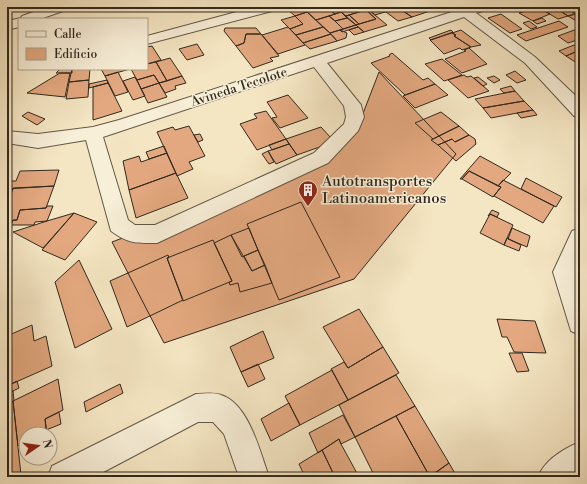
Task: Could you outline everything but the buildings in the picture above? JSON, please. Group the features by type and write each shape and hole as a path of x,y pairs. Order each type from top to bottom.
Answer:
{"street":[{"path":"30,18 60,7"},
{"path":"148,40 271,7"},
{"path":"473,9 530,60 578,108 580,112"},
{"name":"Avineda Tecolote","path":"7,137 38,141 93,132 123,125 473,9"},
{"path":"7,26 18,22"},
{"path":"93,132 119,225 131,234 157,234 321,158 352,127 355,118 352,105 317,61"},
{"path":"580,237 565,272 580,323"},
{"path":"63,477 196,408 219,408 235,425 254,477"},
{"path":"553,477 580,456"}],"place":[{"name":"Autotransportes Latinoamericanos","path":"308,207"}]}
